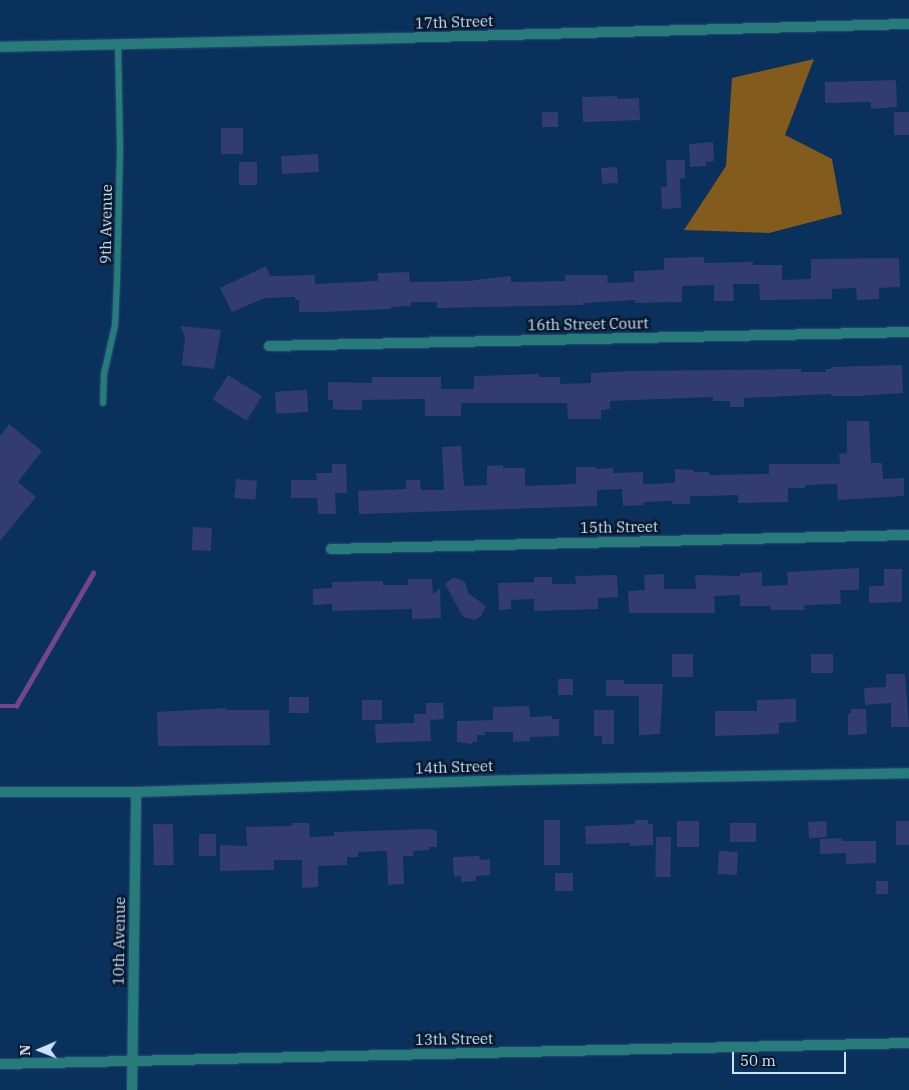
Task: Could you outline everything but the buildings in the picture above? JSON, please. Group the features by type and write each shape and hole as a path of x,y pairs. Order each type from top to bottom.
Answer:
{"street":[{"name":"17th Street","path":"0,47 909,24"},
{"name":"16th Street Court","path":"268,346 909,332"},
{"name":"15th Street","path":"331,549 909,535"},
{"name":"14th Street","path":"0,792 136,792 522,780 909,773"},
{"name":"10th Avenue","path":"132,1090 136,792"},
{"name":"13th Street","path":"0,1064 909,1043"}],"lane":[{"name":"9th Avenue","path":"103,403 104,374 115,325 117,283 120,147 118,44"}],"shaded area":[{"path":"814,59 785,135 832,159 842,214 769,233 684,230 726,166 732,78"}],"waterway":[{"path":"0,706 16,706 93,573"}]}
